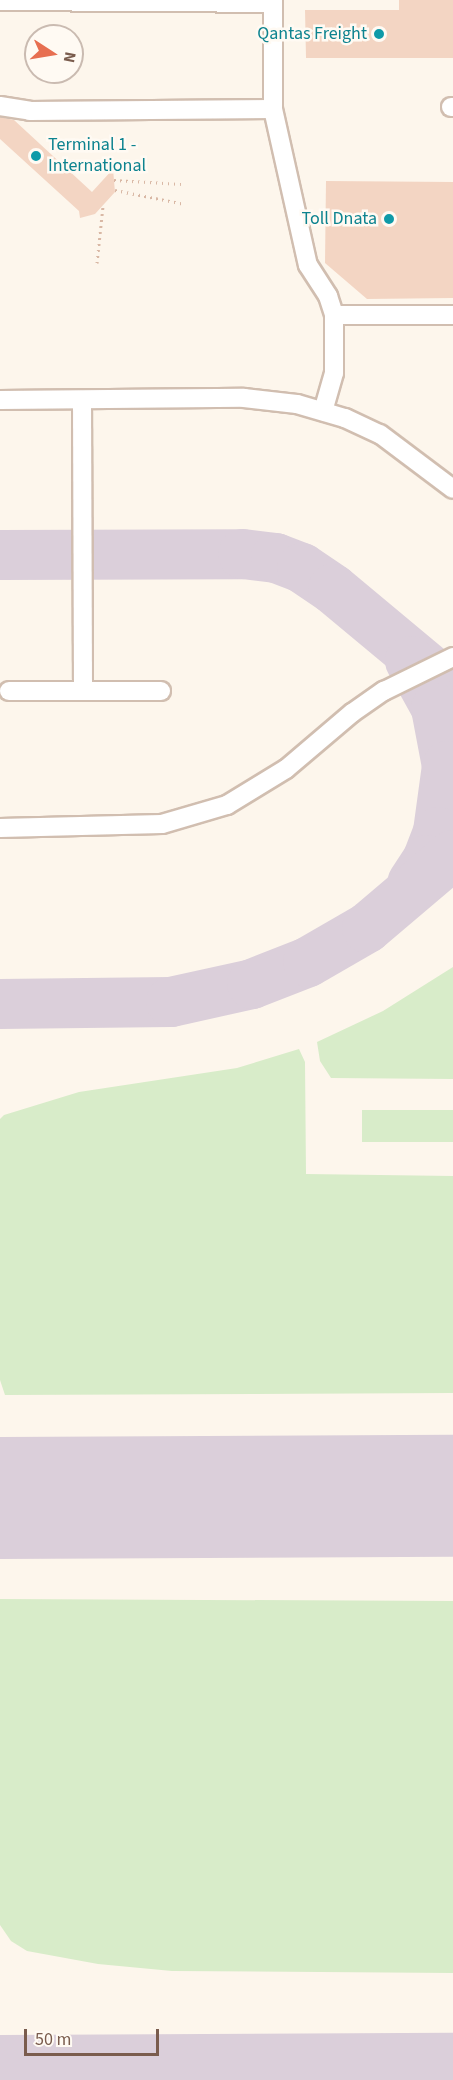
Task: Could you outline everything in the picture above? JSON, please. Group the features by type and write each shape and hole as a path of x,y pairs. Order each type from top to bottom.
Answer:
{"lane":[{"path":"0,1 273,1 273,109 308,265 328,296 334,315 334,373 323,411"},
{"path":"0,106 30,111 273,109"},
{"path":"334,315 453,315"},
{"path":"0,400 244,398 323,411 380,434 453,489"},
{"path":"82,400 83,691"},
{"path":"0,828 162,824 227,805 286,769 352,713 384,691 453,657"},
{"path":"9,691 161,691"}],"path":[{"path":"114,180 181,183"},
{"path":"115,190 185,204"},
{"path":"97,263 103,206"}],"green space":[{"path":"453,967 453,1079 331,1078 320,1061 317,1042 383,1011"},
{"path":"299,1049 305,1062 306,1174 453,1176 453,1393 5,1395 0,1380 0,1119 4,1115 79,1092 237,1068"},
{"path":"362,1110 453,1110 453,1142 362,1142"},
{"path":"0,1599 453,1601 453,1973 172,1971 98,1964 27,1951 11,1941 0,1925"}],"building":[{"name":"Qantas Freight","path":"399,0 453,0 453,58 306,58 305,10 399,10"},
{"name":"Terminal 1 - International","path":"0,117 14,120 92,192 113,169 115,192 95,214 80,218 79,211 0,139"},
{"name":"Toll Dnata","path":"326,181 453,182 453,298 367,299 325,263"}],"taxiway":[{"path":"0,555 243,554 276,558 302,568 333,589 453,689"},
{"path":"410,661 436,708 447,766 438,832 427,860 412,883"},
{"path":"0,1004 171,1002 252,984 308,962 367,928 453,855"},
{"path":"0,1500 32,1500"},
{"path":"0,2060 453,2058"}],"runway":[{"path":"0,1498 453,1496"}],"place":[{"name":"Qantas Freight","path":"379,34"},
{"name":"Terminal 1 - International","path":"36,156"},
{"name":"Toll Dnata","path":"389,219"}]}
